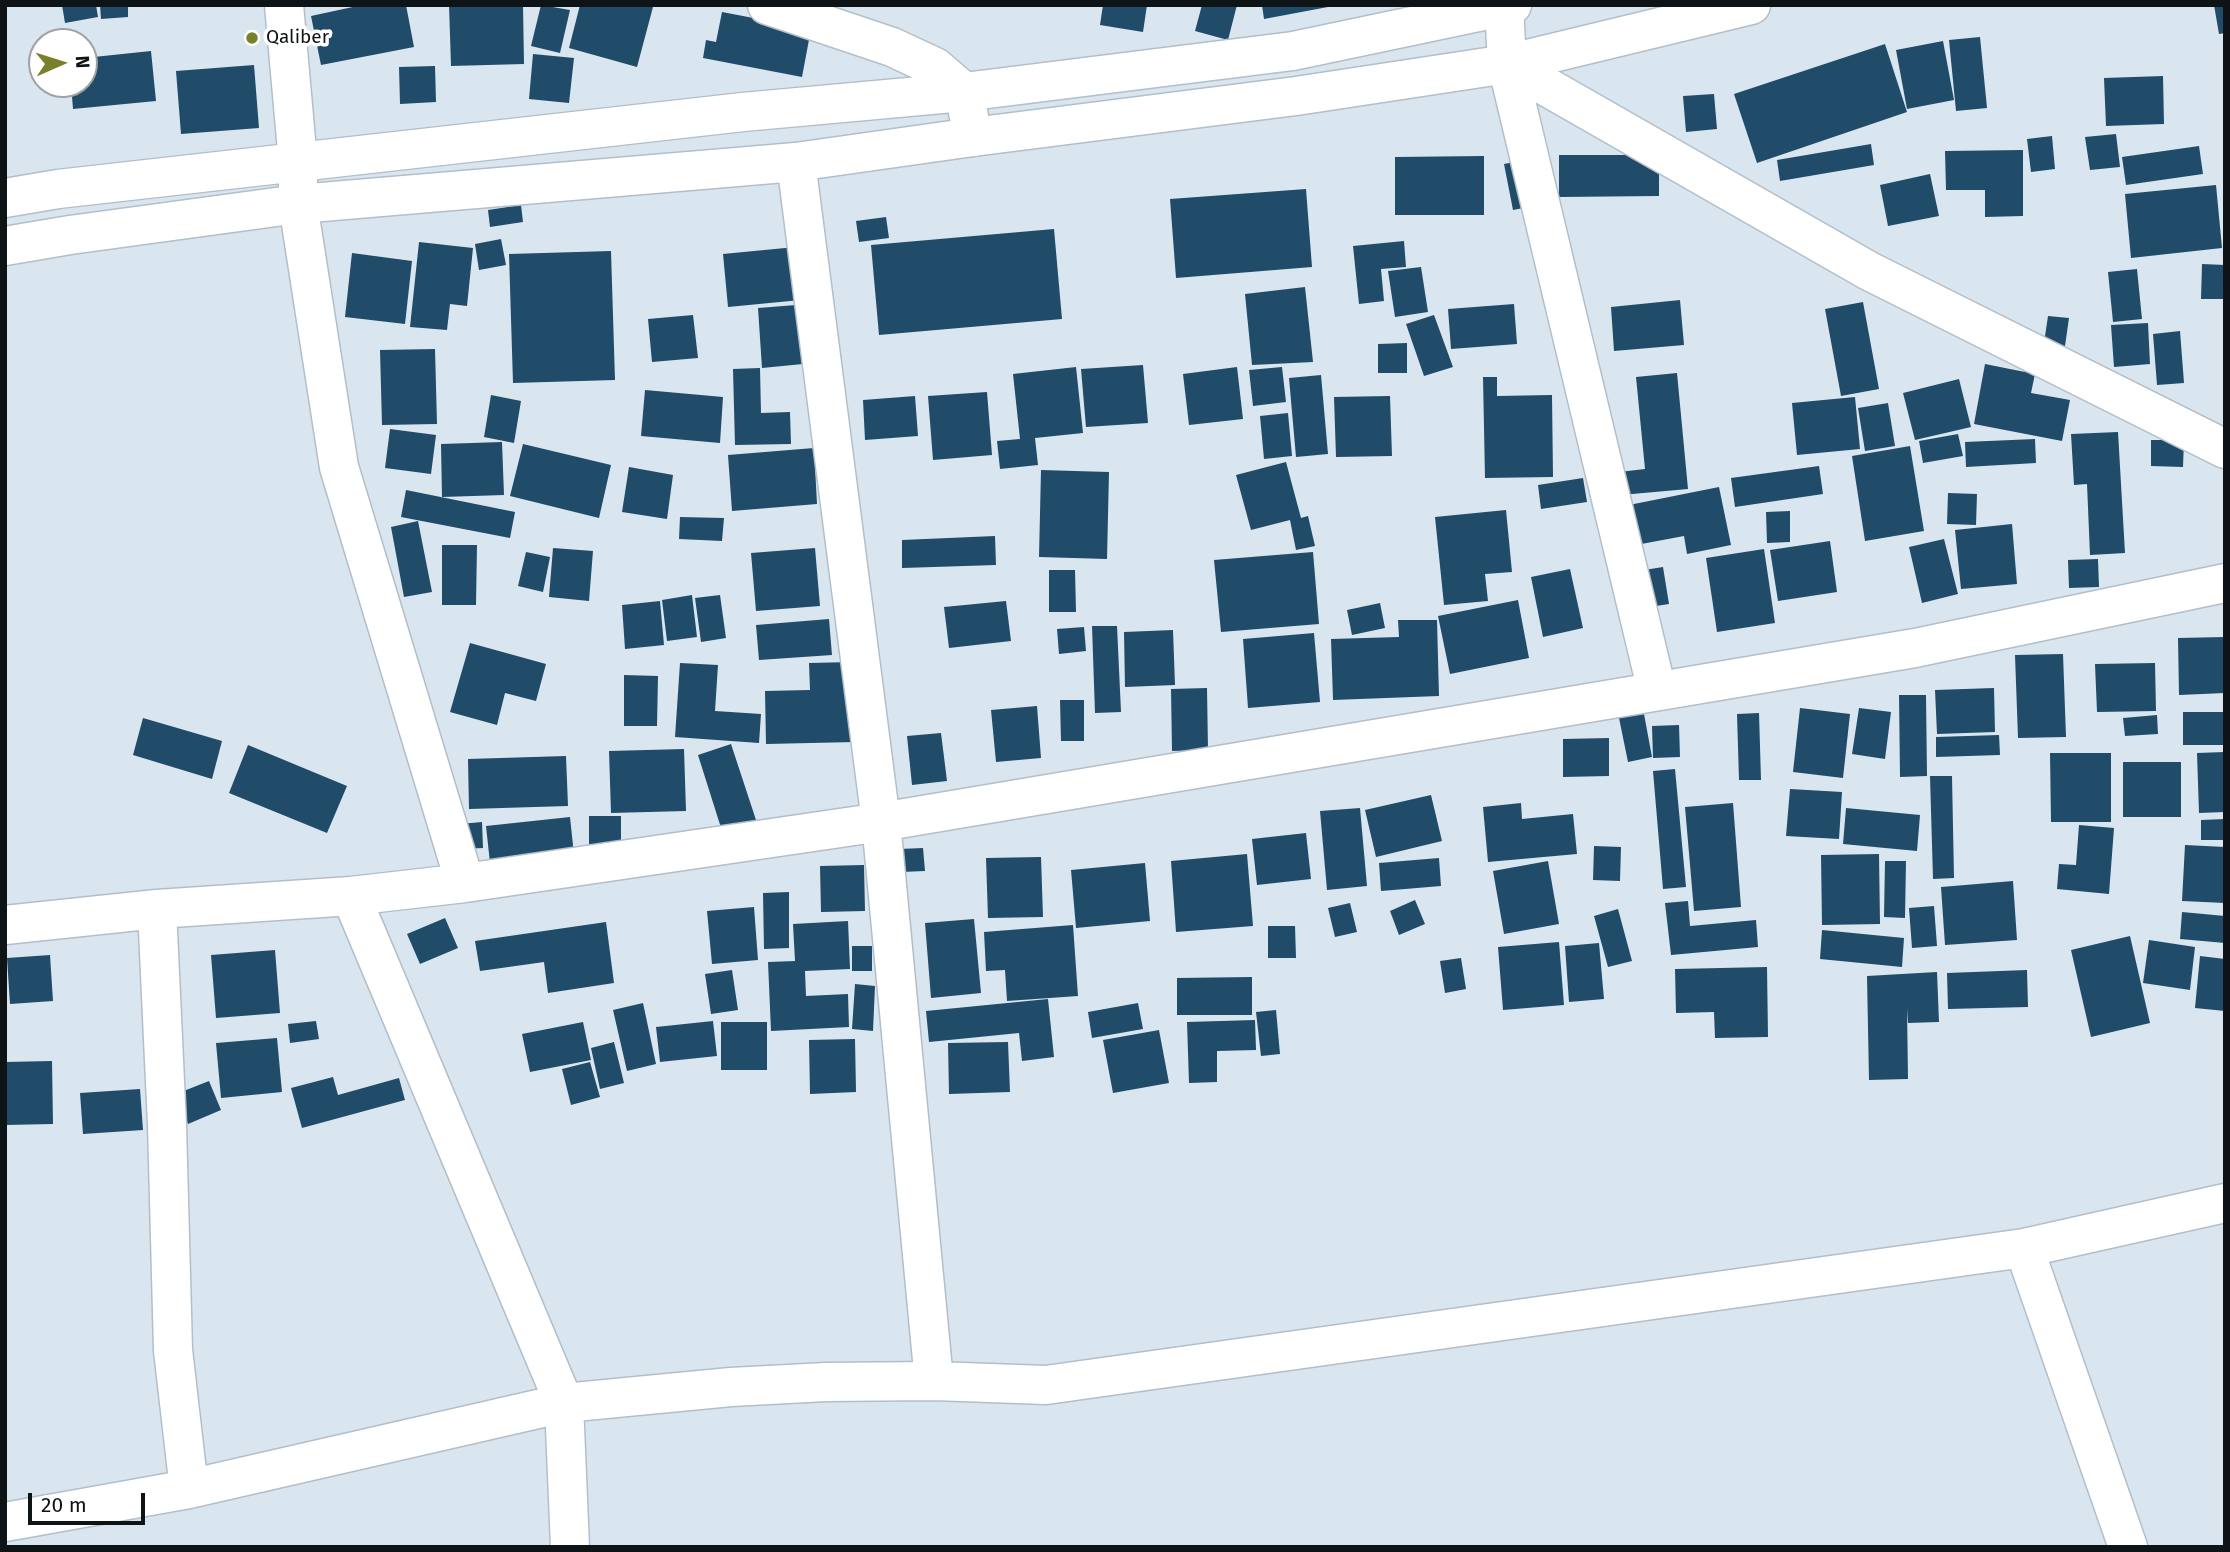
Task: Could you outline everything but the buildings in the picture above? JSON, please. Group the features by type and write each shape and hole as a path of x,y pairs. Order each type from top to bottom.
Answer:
{"street":[{"path":"284,5 298,162 298,204 339,467 465,883"},
{"path":"767,5 892,47 934,67 964,92 972,137"},
{"path":"5,246 298,204 796,162 1296,96 1507,64 1751,5"},
{"path":"5,198 58,189 743,112 964,92 1293,51 1507,6 1507,64 1657,691"},
{"path":"1293,51 1296,96"},
{"path":"1507,64 1869,271 2225,449"},
{"path":"548,134 556,183"},
{"path":"796,162 881,822 934,1381"},
{"path":"5,925 465,883 881,822 1915,648 2225,583"},
{"path":"351,895 564,1403 570,1547"},
{"path":"158,909 173,1350 188,1489"},
{"path":"5,1522 188,1489 564,1403 745,1386 826,1382 934,1381 1046,1385 2024,1248 2225,1203"},
{"path":"2024,1248 2128,1547"}],"place":[{"name":"Qaliber","path":"252,38"}]}
